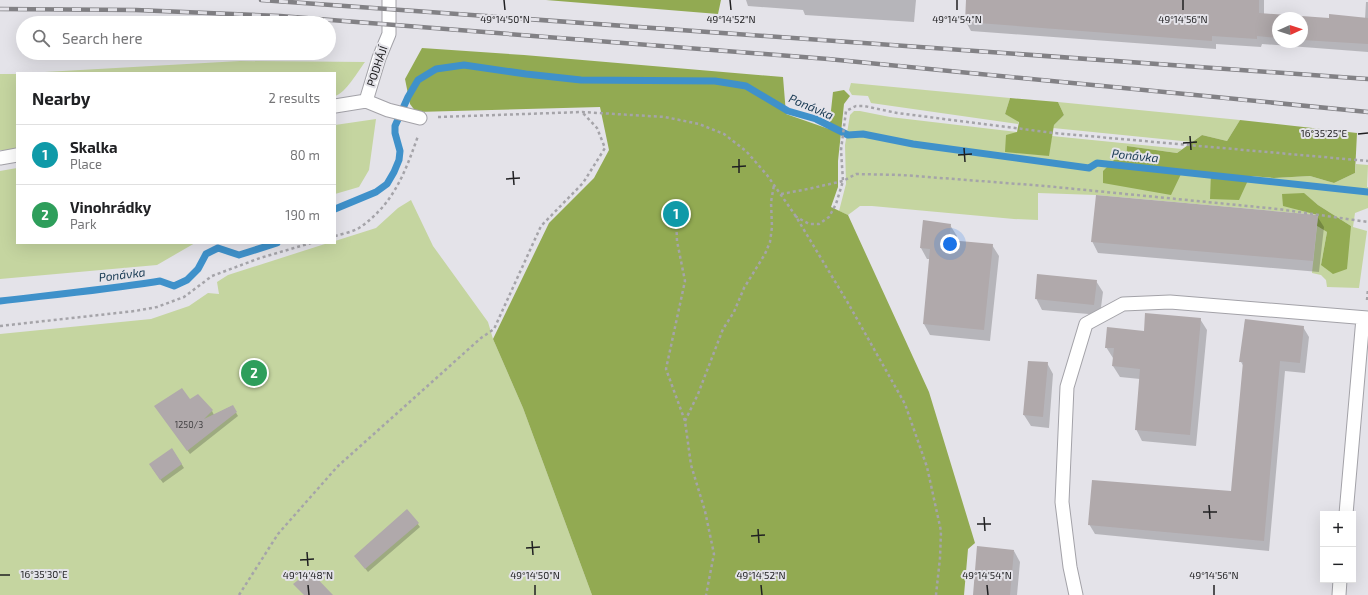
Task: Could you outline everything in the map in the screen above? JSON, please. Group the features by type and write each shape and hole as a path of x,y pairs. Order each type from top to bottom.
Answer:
{"lane":[{"name":"PODHÁJÍ","path":"336,106 366,101 388,34 389,0"},
{"path":"366,101 388,110 422,118"},
{"path":"0,158 16,155"},
{"path":"1076,595 1070,567 1062,502 1067,387 1086,324 1123,304 1170,302 1366,318 1346,511"},
{"path":"1339,595 1340,583"}],"path":[{"path":"795,215 809,224 819,224 829,217 836,204 843,181 841,150 846,111 856,106 864,106 897,113 1054,133 1368,160"},
{"path":"240,595 278,534 337,467 481,338 494,329 541,226 583,183 605,148 598,128 582,112"},
{"path":"336,236 358,229 382,209 399,185 407,168 422,118 582,112 665,117 699,124 724,134 746,151 781,194 848,303 905,404 927,467 941,531 936,595"},
{"path":"781,194 843,181 856,174 902,175 1278,209 1368,222"},
{"path":"685,421 698,394 723,329 734,312 744,288 765,254 770,242 772,227 771,202 774,184"},
{"path":"676,214 677,242 684,281 666,370 685,421 690,465 705,511 714,554 706,595"},
{"path":"0,326 135,311 157,307 184,297 212,276 260,258 308,244"}],"green space":[{"path":"546,0 721,0 718,14"},
{"path":"422,48 783,77 786,114 829,129 833,92 844,90 850,96 844,104 838,161 838,187 831,207 848,215 929,392 975,543 968,549 964,595 592,595 523,408 493,339 549,223 594,178 609,150 600,107 416,112 410,104 405,79"},
{"path":"240,61 365,62 352,81 343,91 336,96 336,72 45,72"},
{"path":"0,74 16,74 16,150 0,150"},
{"path":"851,83 1010,98 1005,114 1019,121 1018,124 871,103 868,96 852,95 849,90"},
{"path":"1010,98 1058,102 1064,115 1054,125 1049,156 1005,152 1006,135 1017,132 1019,122 1005,114"},
{"path":"1058,102 1240,120 1227,141 1202,135 1192,142 1053,128 1064,115"},
{"path":"854,111 890,117 1017,132 1048,156 1052,136 1182,149 1177,153 1127,146 1126,160 1182,172 1274,178 1310,176 1334,183 1355,173 1356,164 1368,165 1368,208 1355,213 1353,227 1367,231 1359,288 1327,287 1326,280 1321,275 1312,273 1317,226 1327,232 1321,265 1351,226 1318,205 1303,193 1318,215 1096,195 1038,193 1038,220 872,206 860,206 848,215 839,211 846,184 845,145 850,115"},
{"path":"376,119 369,170 359,187 336,194 336,125"},
{"path":"1240,120 1357,133 1355,173 1334,183 1310,176 1274,178 1250,176 1239,200 1210,199 1211,173 1182,172 1171,195 1103,183 1103,171 1114,160 1126,160 1127,146 1177,153 1202,135 1227,141"},
{"path":"16,168 16,244 193,244 157,265 0,279 0,171"},
{"path":"1304,193 1318,205 1351,226 1347,269 1333,274 1321,265 1327,232 1317,226 1318,215 1283,206 1282,194"},
{"path":"411,200 433,246 488,322 493,339 523,408 592,595 0,595 0,334 151,319 189,306 208,293 219,294 217,282 228,275 325,244 336,244 336,241 376,228 398,208"}],"building":[{"path":"966,0 1259,0 1259,13 1272,14 1272,37 1257,36 1257,39 1212,36 1212,41 965,22"},
{"path":"1329,14 1368,18 1368,44 1308,40 1308,16 1329,18"},
{"path":"1096,195 1318,215 1313,261 1091,242"},
{"path":"923,220 951,224 949,240 993,244 984,330 923,324 930,249 920,248"},
{"path":"1037,274 1097,280 1094,305 1035,299"},
{"path":"1145,313 1201,318 1190,435 1135,430 1140,369 1112,366 1114,348 1105,348 1107,327 1144,331"},
{"path":"1245,319 1304,326 1300,363 1280,361 1264,541 1088,525 1092,480 1231,491 1243,362 1239,362"},
{"path":"1028,361 1048,362 1043,417 1023,415"},
{"path":"182,388 190,399 198,394 213,410 204,419 233,405 237,412 187,451 154,406"},
{"path":"172,448 182,464 160,480 149,464"},
{"path":"407,509 419,523 365,569 354,556"},
{"path":"977,546 1014,550 1010,595 973,595"},
{"path":"310,571 333,595 304,595 293,584"}],"waterway":[{"name":"Ponávka","path":"336,209 376,192 387,184 399,160 400,151 395,133 395,126 408,97 418,80 436,69 464,65 581,80 715,81 746,86 788,111 816,119 848,135 863,134 913,144 1089,168 1097,163 1368,192"},
{"name":"Ponávka","path":"0,301 160,281 174,286 187,280 198,269 206,254 218,248 239,255 274,244"}],"railway":[{"path":"261,0 1368,79"},
{"path":"0,9 136,10 280,16"},
{"path":"336,20 828,59 1368,112"}],"place":[{"name":"Skalka","path":"676,214"},
{"name":"Vinohrádky","path":"254,373"}]}
